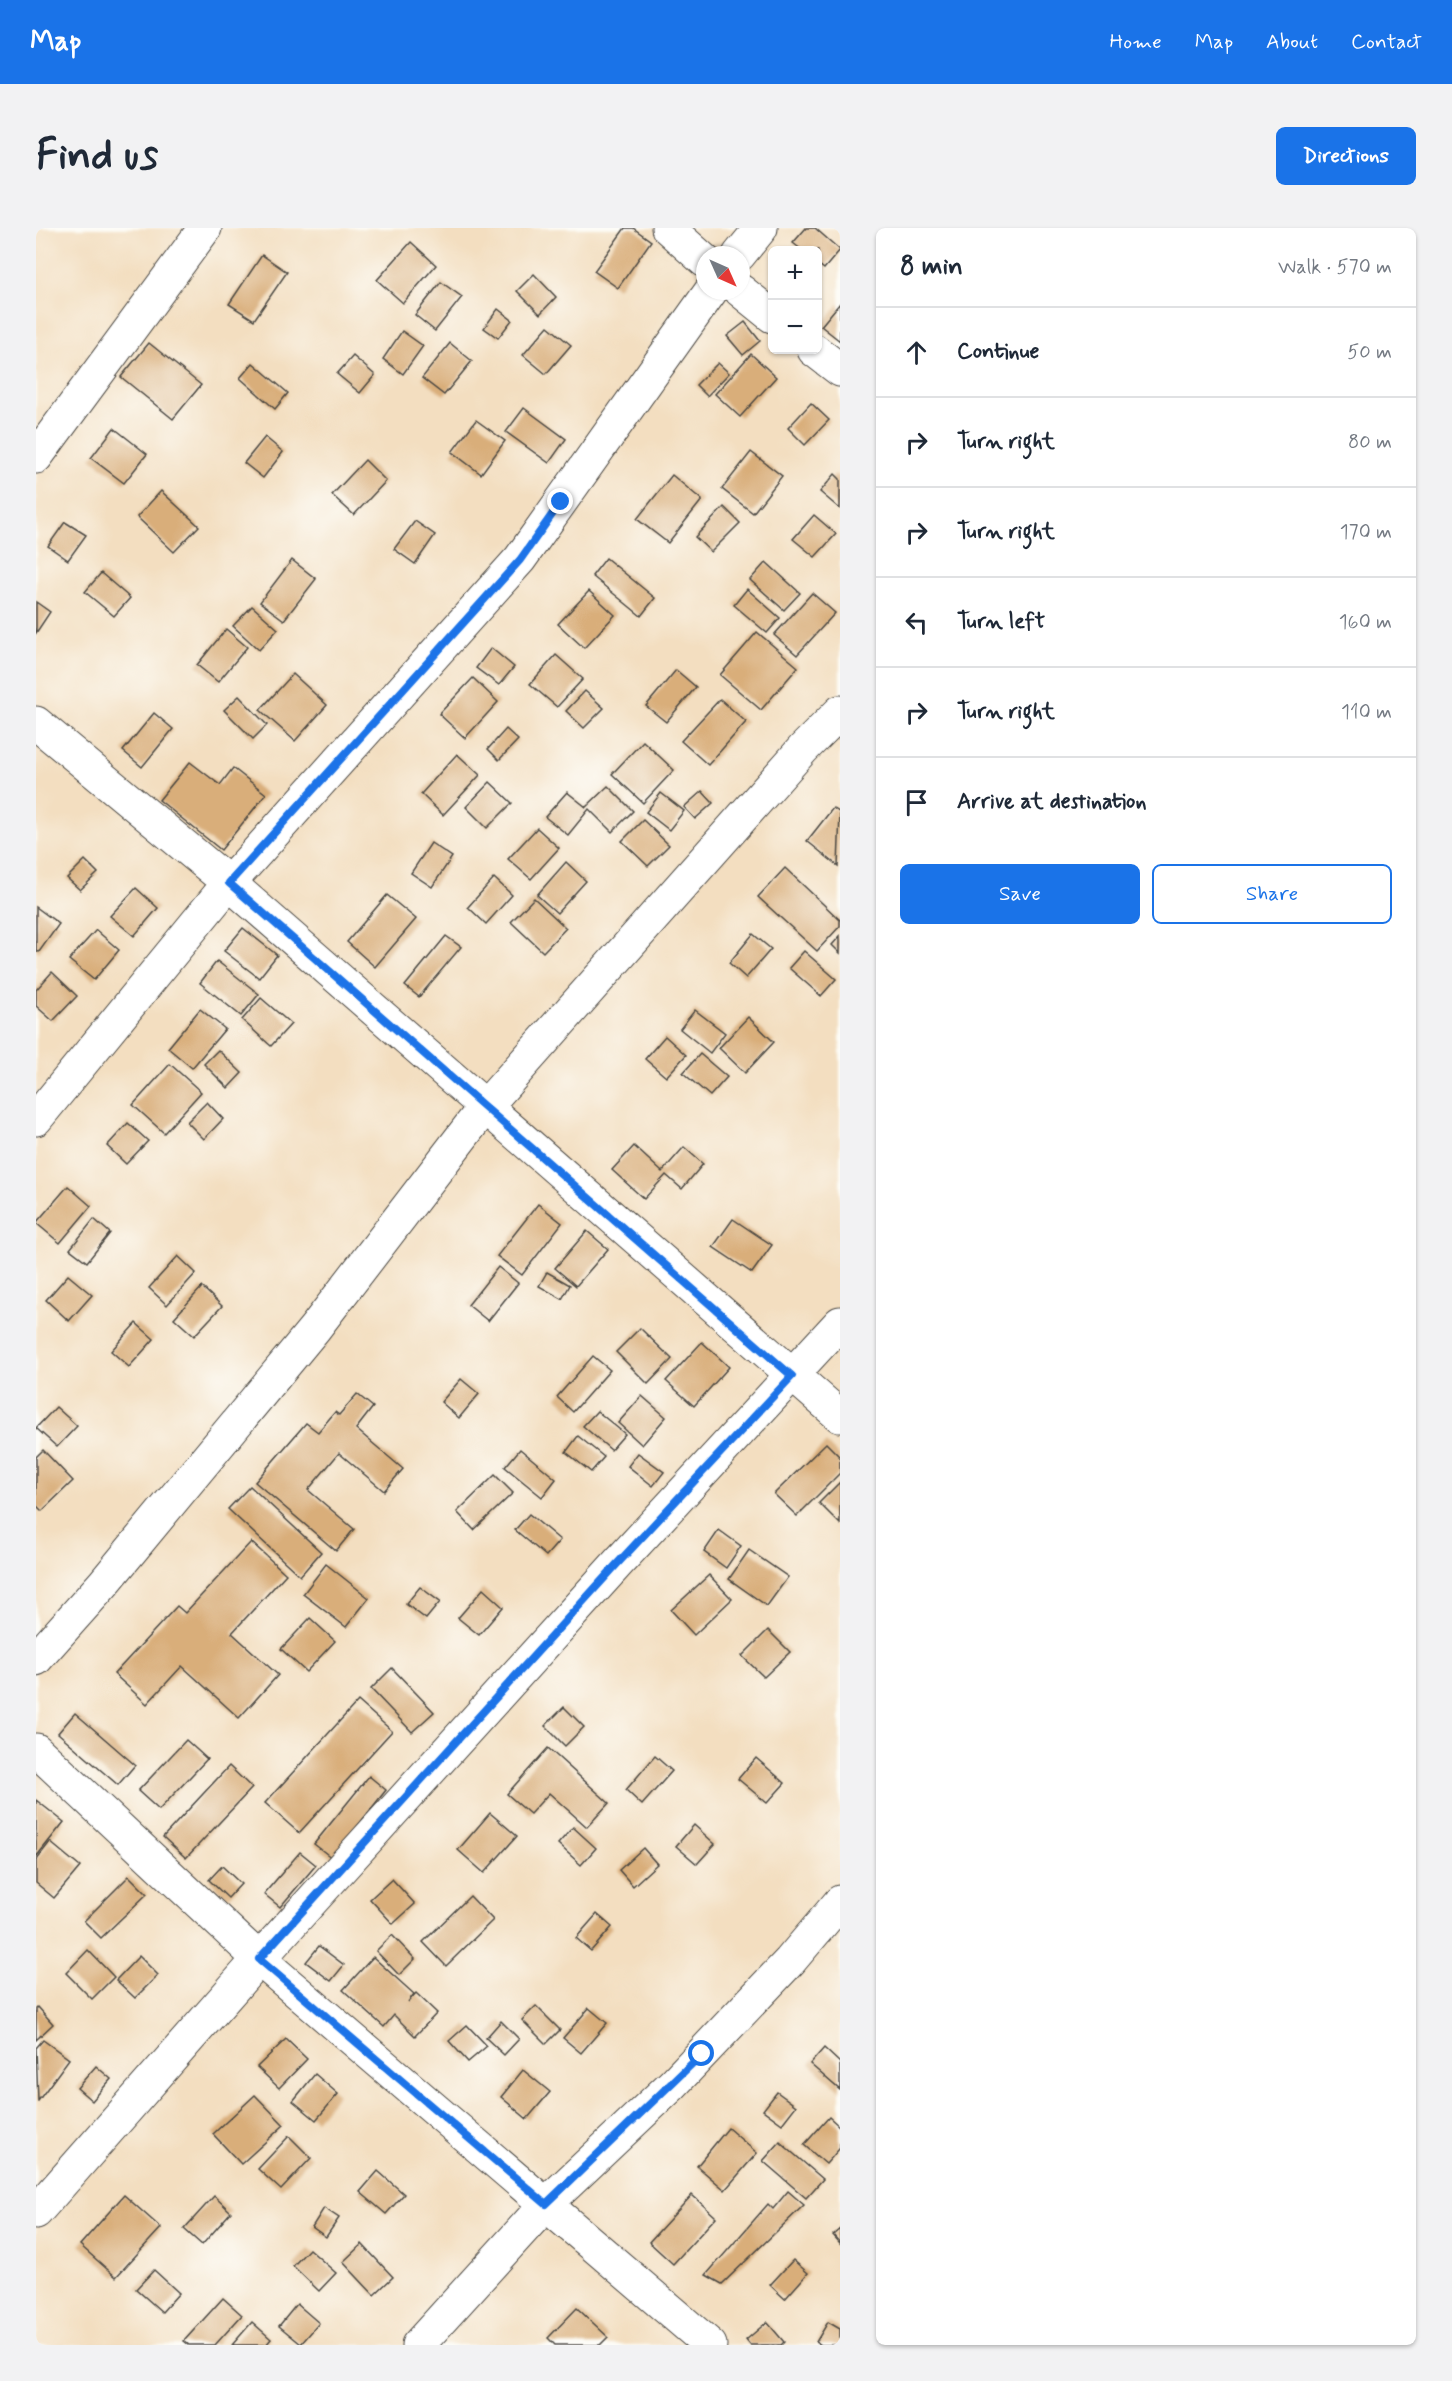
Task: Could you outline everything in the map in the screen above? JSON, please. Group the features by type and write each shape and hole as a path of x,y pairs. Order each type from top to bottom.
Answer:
{"street":[{"path":"36,457 205,228"},
{"path":"668,228 696,253"},
{"path":"746,246 761,228"},
{"path":"750,298 768,313"},
{"path":"36,1119 229,883 520,560 705,300"},
{"path":"819,354 840,370"},
{"path":"36,1659 104,1583 315,1328 484,1108 803,749 840,712"},
{"path":"36,723 229,883 484,1108 840,1416"},
{"path":"36,2212 259,1959 609,1572 840,1323"},
{"path":"36,1750 259,1959 710,2345"},
{"path":"418,2345 546,2204 673,2084 790,1961 840,1902"}],"building":[{"path":"625,228 633,228 651,241 618,288 594,271"},
{"path":"806,228 815,228 840,250 824,269 822,267 822,246 797,246 793,243"},
{"path":"411,242 436,265 403,303 377,280"},
{"path":"262,255 287,272 254,320 229,304"},
{"path":"534,274 556,297 540,314 517,291"},
{"path":"441,282 462,297 435,331 415,315"},
{"path":"840,303 840,341 822,325"},
{"path":"498,309 512,320 498,338 484,328"},
{"path":"745,322 760,341 743,355 727,336"},
{"path":"548,326 571,345 546,374 523,355"},
{"path":"402,331 423,346 403,374 383,359"},
{"path":"149,343 201,385 173,419 121,377"},
{"path":"450,343 472,361 444,395 422,378"},
{"path":"751,354 776,377 740,417 715,394"},
{"path":"353,356 375,375 360,393 337,374"},
{"path":"253,363 288,393 275,409 240,378"},
{"path":"718,363 729,373 707,396 696,385"},
{"path":"811,403 829,420 805,445 788,428"},
{"path":"524,408 566,439 549,463 506,432"},
{"path":"476,420 505,441 481,474 452,452"},
{"path":"114,428 147,454 124,483 91,458"},
{"path":"265,437 283,452 263,478 244,463"},
{"path":"751,452 782,476 753,513 722,489"},
{"path":"365,460 386,481 354,515 332,495"},
{"path":"835,474 840,479 840,509 820,492"},
{"path":"672,475 702,500 668,543 637,519"},
{"path":"161,491 199,526 174,552 137,517"},
{"path":"724,507 740,523 711,552 695,537"},
{"path":"814,515 836,534 815,557 793,539"},
{"path":"415,521 435,535 415,564 394,549"},
{"path":"65,522 86,535 68,560 48,546"},
{"path":"606,558 655,598 641,616 592,576"},
{"path":"292,560 316,579 284,620 260,602"},
{"path":"766,562 800,593 784,610 750,580"},
{"path":"101,573 130,598 114,616 85,592"},
{"path":"747,589 780,618 767,633 734,605"},
{"path":"589,591 615,615 584,648 558,624"},
{"path":"812,593 835,613 797,655 774,635"},
{"path":"36,602 50,612 36,633"},
{"path":"252,606 278,629 259,650 233,626"},
{"path":"226,629 247,647 218,682 197,665"},
{"path":"757,632 798,667 761,710 720,675"},
{"path":"491,648 514,667 499,685 476,668"},
{"path":"556,655 583,679 557,707 530,684"},
{"path":"676,670 696,687 666,722 646,706"},
{"path":"293,674 327,705 295,741 260,710"},
{"path":"473,678 498,702 465,738 439,714"},
{"path":"585,691 604,708 584,728 566,711"},
{"path":"239,696 267,725 253,739 224,710"},
{"path":"720,699 746,722 708,765 681,741"},
{"path":"154,713 173,729 142,767 123,751"},
{"path":"506,729 518,740 499,760 488,749"},
{"path":"643,741 674,770 643,803 612,774"},
{"path":"457,754 480,775 443,815 421,794"},
{"path":"190,762 220,785 233,768 266,794 221,850 159,800"},
{"path":"490,782 512,803 487,828 466,807"},
{"path":"608,786 633,811 612,832 589,809 568,835 545,817 567,792 586,807"},
{"path":"702,791 713,803 695,819 684,807"},
{"path":"661,793 684,811 669,830 646,812"},
{"path":"833,808 840,813 838,866 807,841"},
{"path":"643,820 669,845 648,866 622,841"},
{"path":"537,828 559,848 531,879 508,859"},
{"path":"431,843 452,857 432,887 411,873"},
{"path":"85,860 98,873 80,890 67,878"},
{"path":"566,862 586,881 557,913 537,895"},
{"path":"785,868 840,920 840,926 817,951 758,897"},
{"path":"494,878 512,895 486,924 468,907"},
{"path":"136,888 158,908 134,936 110,916"},
{"path":"387,895 416,919 375,967 347,942"},
{"path":"534,898 566,928 543,952 511,922"},
{"path":"36,907 59,924 39,952 36,950"},
{"path":"243,928 277,955 259,978 224,951"},
{"path":"96,930 119,950 94,980 69,960"},
{"path":"753,934 771,949 746,978 729,963"},
{"path":"446,936 461,947 419,997 405,986"},
{"path":"840,936 840,953 832,945"},
{"path":"804,951 836,979 821,996 789,968"},
{"path":"217,961 259,994 241,1016 200,983"},
{"path":"52,972 77,996 53,1021 36,1006 36,990"},
{"path":"261,998 291,1024 271,1046 242,1020"},
{"path":"200,1009 225,1029 192,1068 168,1048"},
{"path":"695,1010 725,1033 710,1053 680,1029"},
{"path":"748,1017 774,1042 745,1073 719,1048"},
{"path":"665,1036 686,1055 666,1077 645,1059"},
{"path":"218,1050 242,1073 228,1088 204,1064"},
{"path":"700,1054 727,1077 710,1096 683,1073"},
{"path":"170,1064 201,1092 164,1133 133,1105"},
{"path":"207,1102 223,1119 204,1139 187,1122"},
{"path":"128,1123 148,1141 126,1164 107,1146"},
{"path":"634,1146 662,1172 684,1147 703,1164 682,1189 666,1175 644,1199 612,1170"},
{"path":"68,1186 91,1206 60,1243 36,1223"},
{"path":"538,1204 562,1223 522,1275 497,1256"},
{"path":"94,1219 110,1233 87,1262 70,1249"},
{"path":"733,1219 772,1245 752,1273 713,1247"},
{"path":"587,1231 608,1249 576,1286 555,1268"},
{"path":"178,1256 196,1273 167,1305 149,1288"},
{"path":"498,1267 518,1283 488,1321 468,1305"},
{"path":"547,1272 570,1285 562,1299 539,1286"},
{"path":"68,1275 92,1295 69,1321 46,1300"},
{"path":"202,1287 222,1306 194,1336 174,1318"},
{"path":"136,1323 154,1339 129,1367 111,1351"},
{"path":"640,1328 672,1359 648,1384 616,1352"},
{"path":"702,1342 729,1367 694,1406 666,1381"},
{"path":"593,1356 610,1370 573,1412 557,1397"},
{"path":"461,1379 479,1394 459,1418 441,1402"},
{"path":"357,1394 373,1407 356,1429 403,1469 384,1491 339,1453 308,1490 354,1529 336,1551 255,1482 306,1423 318,1432 335,1412 339,1415"},
{"path":"642,1396 666,1417 642,1445 618,1423"},
{"path":"56,1407 77,1426 57,1447 36,1428"},
{"path":"597,1411 625,1434 611,1450 583,1426"},
{"path":"578,1436 604,1457 591,1472 566,1452"},
{"path":"826,1443 840,1457 840,1473 797,1516 774,1494"},
{"path":"520,1449 556,1479 542,1497 505,1467"},
{"path":"43,1450 73,1481 42,1511 36,1505 36,1457"},
{"path":"638,1453 664,1472 653,1486 628,1466"},
{"path":"495,1475 513,1493 474,1530 457,1512"},
{"path":"840,1482 840,1524 819,1503"},
{"path":"250,1486 321,1552 300,1576 228,1509"},
{"path":"529,1514 560,1540 546,1556 515,1530"},
{"path":"719,1530 741,1546 726,1568 704,1552"},
{"path":"251,1542 286,1574 232,1633 278,1675 239,1718 182,1666 147,1704 114,1674 177,1606 185,1613"},
{"path":"749,1550 788,1577 767,1606 729,1579"},
{"path":"326,1564 369,1598 346,1627 303,1594"},
{"path":"709,1575 732,1599 694,1635 671,1610"},
{"path":"420,1587 440,1602 426,1619 406,1604"},
{"path":"483,1589 503,1607 479,1635 458,1618"},
{"path":"310,1618 335,1641 306,1672 281,1649"},
{"path":"768,1630 790,1652 764,1677 742,1656"},
{"path":"392,1668 434,1712 412,1732 371,1689"},
{"path":"358,1701 392,1731 299,1833 265,1803"},
{"path":"564,1707 584,1727 565,1746 545,1726"},
{"path":"75,1713 135,1765 118,1785 58,1733"},
{"path":"186,1740 207,1759 159,1810 138,1791"},
{"path":"548,1748 609,1803 587,1827 549,1793 530,1814 507,1794"},
{"path":"655,1756 672,1771 642,1805 626,1790"},
{"path":"756,1758 785,1783 767,1803 738,1779"},
{"path":"229,1766 252,1788 186,1858 163,1837"},
{"path":"369,1776 386,1790 332,1858 314,1844"},
{"path":"36,1800 64,1822 36,1857"},
{"path":"490,1813 517,1836 484,1873 458,1850"},
{"path":"694,1825 715,1844 697,1864 676,1846"},
{"path":"573,1827 596,1848 581,1865 558,1844"},
{"path":"50,1842 80,1867 54,1898 36,1883 36,1860"},
{"path":"643,1848 657,1864 633,1886 619,1870"},
{"path":"300,1852 316,1865 280,1907 264,1894"},
{"path":"222,1866 241,1884 228,1898 209,1880"},
{"path":"129,1876 147,1894 101,1938 84,1921"},
{"path":"392,1879 415,1904 393,1924 370,1899"},
{"path":"470,1896 493,1920 446,1966 423,1942"},
{"path":"597,1914 612,1927 591,1951 576,1938"},
{"path":"392,1935 415,1959 399,1975 376,1951"},
{"path":"319,1946 344,1965 331,1981 306,1962"},
{"path":"88,1950 114,1977 92,1999 66,1973"},
{"path":"139,1956 158,1975 135,1998 116,1980"},
{"path":"373,1957 414,1994 408,2002 416,1993 437,2013 415,2036 394,2015 384,2027 343,1990"},
{"path":"536,2006 560,2030 546,2044 522,2020"},
{"path":"38,2007 53,2024 36,2040 36,2009"},
{"path":"589,2008 607,2023 581,2053 563,2038"},
{"path":"501,2021 519,2039 504,2055 486,2038"},
{"path":"467,2025 487,2046 468,2062 449,2041"},
{"path":"286,2039 307,2059 279,2088 257,2067"},
{"path":"43,2040 69,2059 38,2101 36,2048"},
{"path":"824,2048 840,2063 840,2090 810,2064"},
{"path":"96,2066 111,2079 92,2101 77,2088"},
{"path":"523,2070 550,2092 527,2119 501,2097"},
{"path":"315,2074 338,2094 316,2120 293,2101"},
{"path":"777,2092 796,2106 782,2124 763,2110"},
{"path":"255,2095 284,2125 241,2164 213,2134"},
{"path":"829,2117 840,2127 840,2148 826,2164 804,2145"},
{"path":"728,2128 757,2153 725,2190 697,2166"},
{"path":"289,2136 311,2158 281,2190 258,2169"},
{"path":"780,2142 823,2179 806,2198 763,2161"},
{"path":"378,2171 404,2194 386,2214 360,2192"},
{"path":"788,2191 804,2205 722,2284 706,2275 768,2204 773,2209"},
{"path":"124,2195 161,2228 116,2277 80,2245"},
{"path":"692,2195 716,2217 673,2264 649,2242"},
{"path":"214,2196 231,2212 202,2245 184,2229"},
{"path":"324,2208 339,2218 326,2237 312,2227"},
{"path":"840,2229 840,2243 833,2235"},
{"path":"362,2244 393,2277 374,2295 343,2262"},
{"path":"309,2249 336,2273 319,2291 293,2266"},
{"path":"793,2260 808,2273 785,2299 770,2285"},
{"path":"154,2270 179,2293 162,2312 136,2289"},
{"path":"223,2298 242,2315 215,2345 189,2345 184,2341"},
{"path":"297,2304 319,2323 301,2344 279,2326"},
{"path":"577,2308 608,2337 600,2345 555,2345 548,2338"},
{"path":"252,2322 271,2339 266,2345 232,2345"},
{"path":"767,2322 784,2342 781,2345 750,2345 746,2340"},
{"path":"828,2322 840,2329 840,2345 821,2345 816,2342"}],"route":[{"path":"561,502 520,560 229,883 792,1376 617,1564 259,1959 546,2204 702,2054"}]}
